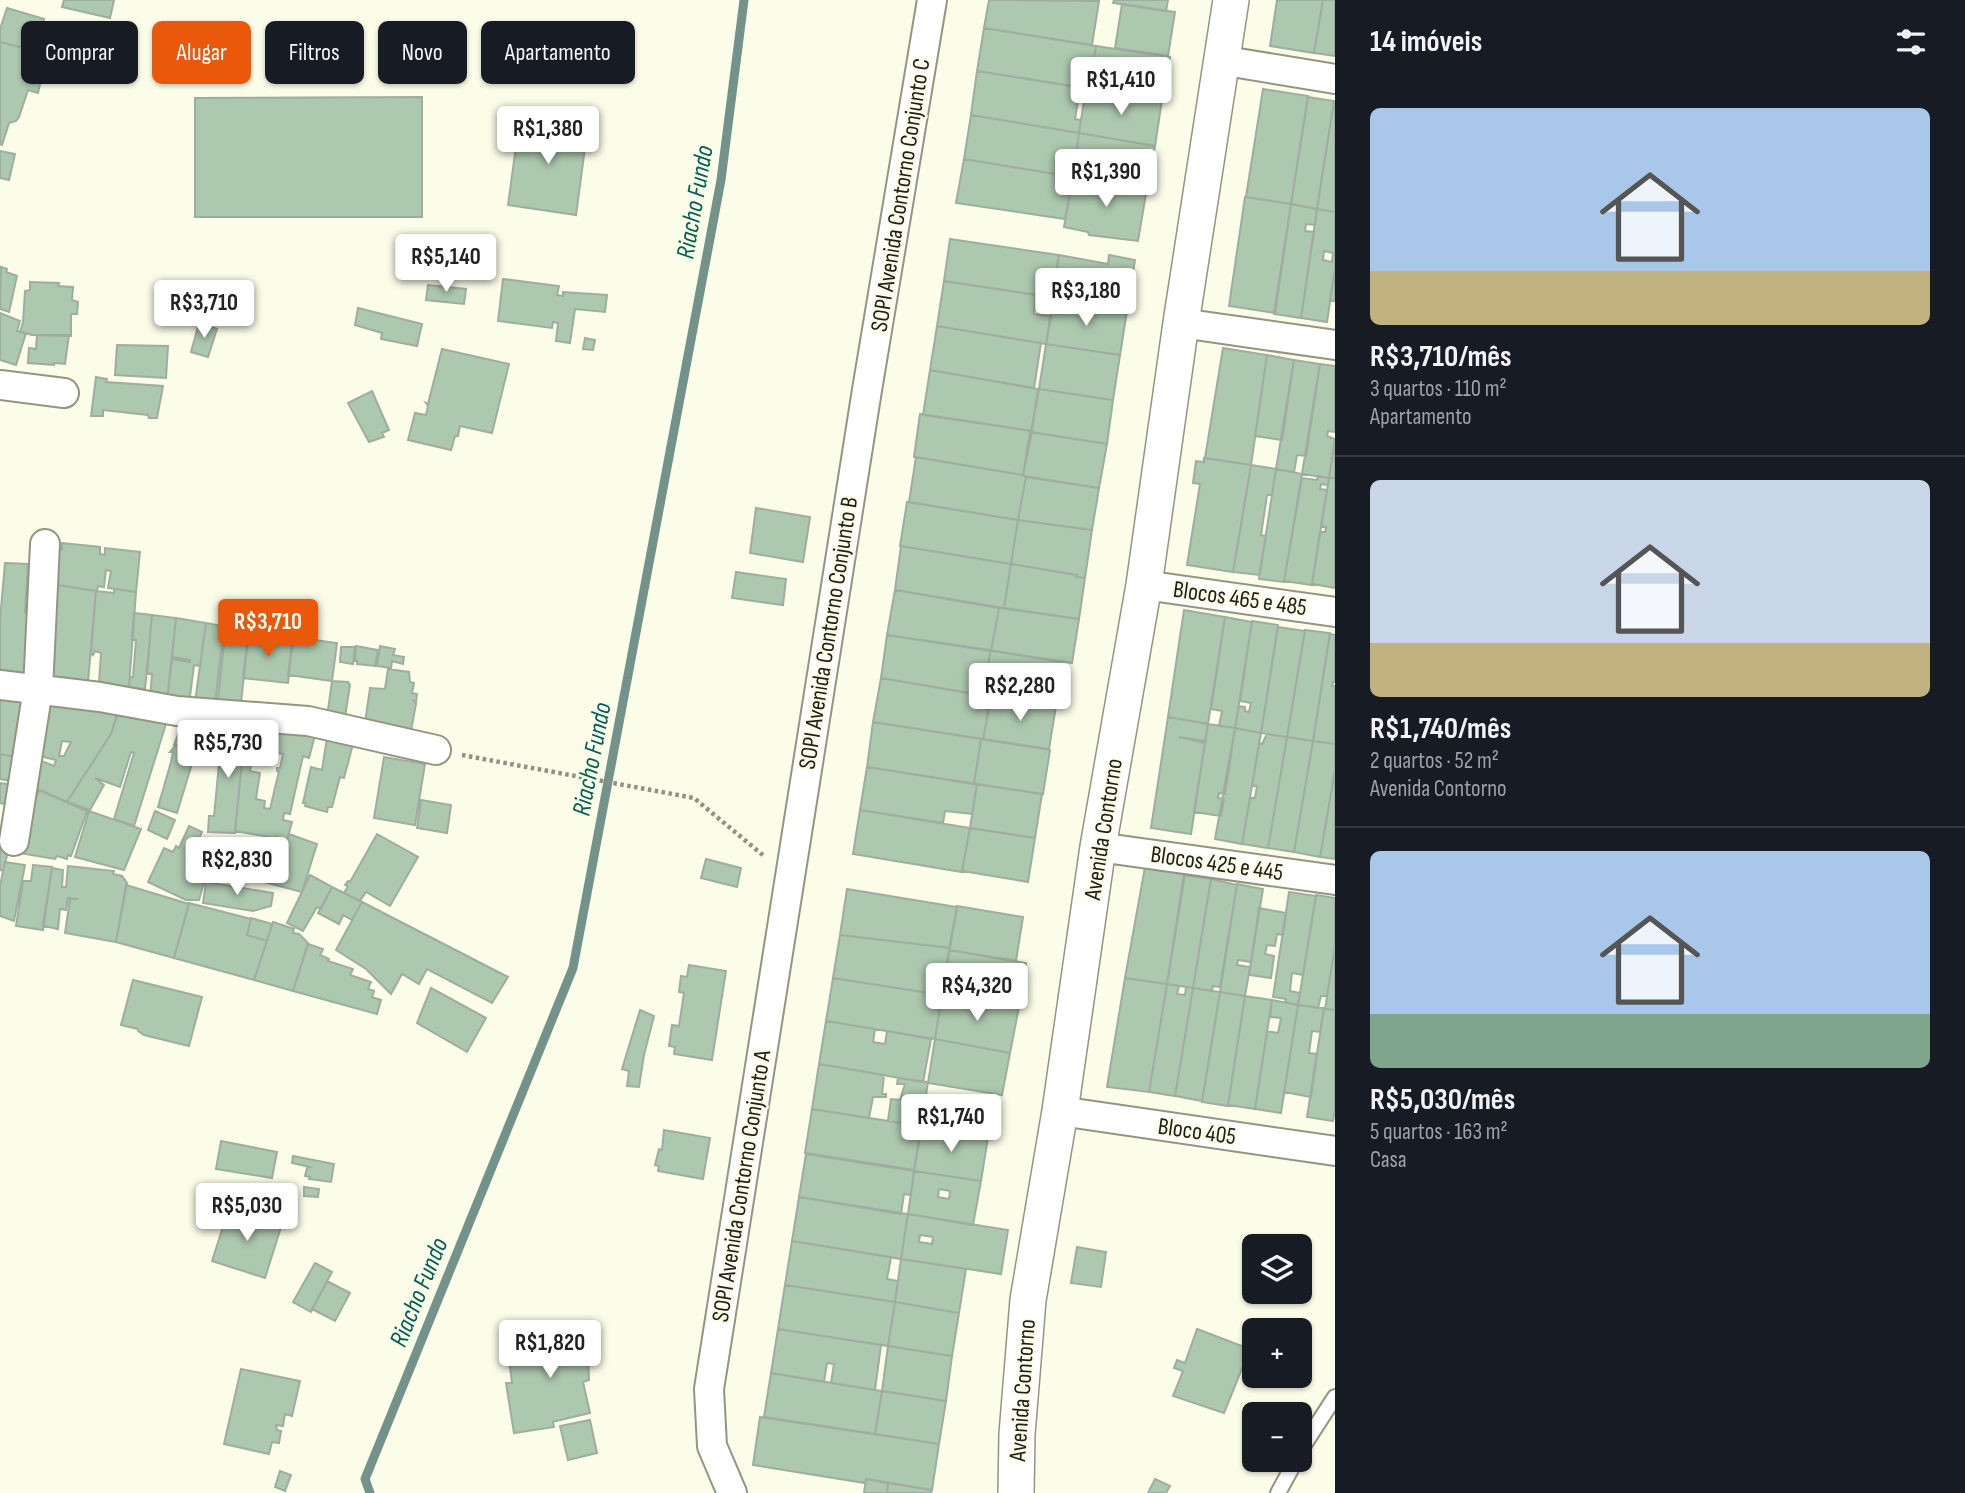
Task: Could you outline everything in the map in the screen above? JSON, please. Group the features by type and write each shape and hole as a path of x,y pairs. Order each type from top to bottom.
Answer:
{"street":[{"name":"SOPI Avenida Contorno Conjunto C","path":"867,390 932,0"},
{"name":"Avenida Contorno","path":"1016,1493 1017,1434 1028,1300 1060,1111 1098,846 1144,585 1231,0"},
{"path":"1220,60 1335,79"},
{"path":"1181,323 1335,345"},
{"path":"0,385 64,393"},
{"name":"SOPI Avenida Contorno Conjunto B","path":"789,877 867,390"},
{"path":"14,841 38,689 45,544"},
{"name":"Blocos 465 e 485","path":"1144,585 1335,612"},
{"path":"0,685 177,710 308,721 436,750"},
{"name":"Blocos 425 e 445","path":"1098,846 1335,880"},
{"name":"SOPI Avenida Contorno Conjunto A","path":"732,1493 712,1446 709,1390 789,877"},
{"name":"Bloco 405","path":"1060,1111 1335,1151"}],"lane":[{"path":"1312,1432 1335,1397"},
{"path":"1278,1493 1289,1472"}],"path":[{"path":"436,750 694,798 789,877"}],"building":[{"path":"64,0 114,0 110,18 62,7"},
{"path":"989,0 1099,1 1092,45 984,28"},
{"path":"1114,0 1168,0 1166,11 1113,3"},
{"path":"1277,0 1323,0 1314,53 1270,46"},
{"path":"1323,0 1335,0 1335,56 1314,53"},
{"path":"1122,4 1175,12 1168,56 1115,48"},
{"path":"7,8 44,19 21,21 21,47 0,42 0,29"},
{"path":"984,28 1096,46 1089,89 977,71"},
{"path":"0,42 21,47 21,84 40,84 38,93 28,90 19,117 9,123 2,145"},
{"path":"1096,46 1170,57 1163,101 1089,89"},
{"path":"977,71 1086,88 1085,102 1078,101 1075,119 1081,120 1079,133 971,115"},
{"path":"1086,88 1162,100 1155,146 1079,133"},
{"path":"1263,89 1308,96 1291,204 1246,197"},
{"path":"422,97 422,217 195,217 195,98"},
{"path":"1308,97 1334,101 1317,209 1291,204"},
{"path":"1335,101 1335,212 1317,209"},
{"path":"971,115 1079,133 1073,177 964,159"},
{"path":"520,117 588,125 576,215 508,205"},
{"path":"1079,133 1155,146 1147,188 1073,177"},
{"path":"0,151 15,154 9,180 0,178"},
{"path":"964,159 1073,177 1065,219 956,203"},
{"path":"1073,177 1147,188 1138,241 1089,235 1088,232 1064,227"},
{"path":"1245,197 1291,204 1275,313 1229,306"},
{"path":"1291,204 1317,209 1315,225 1306,224 1305,231 1314,232 1301,318 1274,314"},
{"path":"1317,209 1335,212 1335,269 1327,322 1301,318","holes":["1324,251 1333,253 1332,262 1323,260"]},
{"path":"950,239 1059,255 1052,297 944,281"},
{"path":"1059,255 1108,264 1109,255 1135,260 1127,311 1052,300"},
{"path":"1,267 17,276 9,312 0,309"},
{"path":"1335,269 1335,301 1330,300"},
{"path":"503,279 559,286 557,295 563,296 563,292 607,295 605,312 575,309 570,343 556,341 558,323 553,322 552,328 498,321"},
{"path":"944,281 1036,295 1034,314 1051,316 1046,344 937,326"},
{"path":"30,282 59,283 58,286 73,287 72,300 78,304 77,314 71,314 71,336 20,332 25,291 30,290"},
{"path":"428,285 466,289 464,304 426,300"},
{"path":"1053,300 1127,311 1120,355 1046,344"},
{"path":"358,308 422,324 417,346 381,339 382,333 355,325"},
{"path":"0,313 20,321 17,331 26,333 16,365 0,360"},
{"path":"199,323 217,329 208,357 191,352"},
{"path":"937,326 1041,343 1034,388 930,370"},
{"path":"37,335 69,335 65,364 28,363 29,348 36,349"},
{"path":"585,338 595,340 593,350 583,349"},
{"path":"1046,344 1120,355 1113,400 1039,389"},
{"path":"117,345 168,346 166,378 115,375"},
{"path":"1223,348 1267,355 1251,465 1205,458"},
{"path":"442,349 509,364 492,433 460,426 451,450 408,440 415,413 426,415 426,403 428,404"},
{"path":"1267,355 1294,360 1282,440 1255,436"},
{"path":"1294,360 1320,364 1306,456 1297,455 1294,472 1276,469"},
{"path":"1320,364 1335,366 1335,432 1328,431 1327,436 1335,439 1329,478 1302,474"},
{"path":"930,370 1038,389 1032,431 923,415"},
{"path":"96,377 107,379 106,382 163,386 157,418 103,410 103,416 91,416"},
{"path":"1039,389 1113,400 1107,444 1031,432"},
{"path":"372,391 389,430 382,433 384,437 369,442 348,403"},
{"path":"920,414 1032,431 1023,475 914,457"},
{"path":"1030,432 1107,444 1099,488 1023,476"},
{"path":"1335,439 1335,478 1329,478"},
{"path":"916,457 1023,475 1026,477 1018,520 909,502"},
{"path":"1204,458 1251,465 1233,572 1187,565 1200,484 1193,483 1196,461 1204,462"},
{"path":"1251,465 1276,469 1272,495 1267,495 1261,535 1266,536 1259,575 1233,572"},
{"path":"1276,469 1302,474 1284,582 1259,579"},
{"path":"1318,476 1329,478 1328,485 1321,484 1320,489 1327,490 1312,585 1284,581 1302,478 1317,480"},
{"path":"1026,477 1099,488 1092,530 1018,520"},
{"path":"1329,478 1335,478 1335,588 1312,584 1320,532 1325,532 1326,527 1321,526"},
{"path":"907,502 1018,520 1011,564 900,546"},
{"path":"756,508 810,517 803,562 750,553"},
{"path":"1018,520 1092,530 1085,578 1011,564"},
{"path":"62,543 100,547 100,554 105,555 105,548 140,552 136,592 108,588 111,571 106,570 104,587 98,586 97,591 51,584 54,548 62,549"},
{"path":"901,546 1011,564 1004,608 895,590"},
{"path":"5,563 28,564 25,612 30,611 23,681 0,679 0,620"},
{"path":"1011,564 1085,578 1079,619 1004,608"},
{"path":"736,572 786,579 783,605 732,598"},
{"path":"51,584 96,591 88,682 44,679"},
{"path":"114,589 136,592 129,687 99,683 101,653 91,653 96,591 114,593"},
{"path":"895,590 999,608 991,651 887,635"},
{"path":"999,608 1079,619 1072,663 991,651"},
{"path":"1184,610 1225,617 1208,724 1168,717"},
{"path":"134,613 152,615 145,689 129,687 130,677 133,677 136,640 132,639"},
{"path":"152,615 176,618 167,701 150,698 152,674 147,673"},
{"path":"1225,617 1252,622 1235,728 1219,726 1222,711 1211,709"},
{"path":"176,618 206,623 200,666 194,665 189,704 167,701 172,659 190,662 172,657"},
{"path":"1252,621 1278,625 1261,733 1235,728 1239,706 1245,707 1245,711 1249,712 1251,703 1240,701"},
{"path":"206,623 249,631 241,702 236,701 235,709 217,707 225,635 215,705 195,702"},
{"path":"1278,627 1305,631 1287,737 1261,733"},
{"path":"1305,630 1330,633 1313,741 1287,737"},
{"path":"1330,634 1335,635 1335,682 1332,686 1335,686 1335,744 1313,741"},
{"path":"280,635 293,637 288,683 243,678 248,636 279,641"},
{"path":"887,635 989,650 987,675 973,673 970,693 881,678"},
{"path":"293,637 337,643 332,681 288,675"},
{"path":"356,646 378,650 375,666 357,664"},
{"path":"380,646 395,649 393,655 404,657 403,664 392,661 391,668 377,666"},
{"path":"341,647 355,647 353,664 340,662"},
{"path":"989,650 1063,662 1056,706 984,695"},
{"path":"388,669 409,672 410,682 414,683 412,693 417,694 410,736 365,723 370,688 385,689"},
{"path":"881,678 991,697 983,739 873,722"},
{"path":"332,681 348,682 350,685 345,717 327,717"},
{"path":"0,697 32,704 24,759 0,754"},
{"path":"991,697 1056,706 1049,749 983,739"},
{"path":"47,704 119,711 111,734 67,802 33,787 39,760 54,766 56,760 39,756","holes":["62,741 71,742 64,756 59,756"]},
{"path":"119,708 166,724 134,826 114,819 134,753 131,752 120,787 95,778 104,785 90,810 67,802 111,734"},
{"path":"1168,717 1208,724 1205,741 1179,737 1205,743 1191,834 1151,828"},
{"path":"873,722 981,739 974,784 867,767"},
{"path":"223,723 245,726 235,833 208,832 209,816 214,816"},
{"path":"1208,724 1235,728 1225,794 1219,793 1218,798 1224,799 1221,816 1194,812"},
{"path":"181,727 197,728 191,767 177,813 158,807 171,762 173,752 170,752 176,745"},
{"path":"251,728 315,735 309,758 303,756 290,814 284,813 283,820 292,822 287,840 235,831 242,763 251,765 250,771 260,773 256,799 265,801 264,808 270,809 279,771 277,768 280,768 283,754 248,748"},
{"path":"1235,728 1261,733 1242,844 1215,839"},
{"path":"1267,734 1287,737 1268,848 1242,844 1250,798 1255,798 1257,786 1252,785 1259,743 1262,744"},
{"path":"1287,737 1313,741 1294,852 1268,848"},
{"path":"327,738 353,744 344,778 340,777 332,807 328,807 327,812 305,806 306,803 303,803 311,767 322,770"},
{"path":"981,739 1050,750 1043,794 974,784"},
{"path":"1313,741 1335,744 1335,770 1320,857 1294,852"},
{"path":"0,754 24,759 16,782 0,779"},
{"path":"384,757 425,764 415,825 374,818"},
{"path":"867,767 977,784 972,814 945,811 943,823 860,810"},
{"path":"1335,770 1335,859 1320,857"},
{"path":"0,783 19,786 14,806 0,803"},
{"path":"977,784 1042,794 1035,838 970,828"},
{"path":"39,790 87,811 71,856 68,855 67,859 19,853 26,818"},
{"path":"421,800 451,805 447,833 417,828"},
{"path":"860,810 970,828 962,872 853,854"},
{"path":"89,811 141,829 124,870 75,857"},
{"path":"155,811 175,820 167,839 148,830"},
{"path":"189,826 202,832 192,853 207,860 198,879 204,882 199,900 186,900 148,882 164,848 173,852 176,846 179,848"},
{"path":"970,828 1035,838 1028,882 962,871"},
{"path":"289,834 317,844 302,892 264,882 265,879 262,878 266,865 253,861 264,838 274,842 275,836 287,840"},
{"path":"377,834 418,857 390,906 366,892 360,901 344,893 348,886 345,885 350,882"},
{"path":"0,838 11,840 3,871 0,870"},
{"path":"706,859 741,868 737,887 701,878"},
{"path":"5,862 25,865 14,921 0,916 0,886"},
{"path":"33,865 52,867 43,930 16,926 23,881 31,881"},
{"path":"68,866 114,871 113,874 122,876 127,883 116,942 65,933 70,899 78,899 68,898 66,910 60,909 58,929 43,926 52,868 63,870 62,887 66,887"},
{"path":"1145,867 1185,874 1167,984 1125,978"},
{"path":"310,875 332,887 321,909 317,907 303,931 287,923"},
{"path":"1184,875 1211,879 1193,988 1167,984"},
{"path":"1211,879 1237,885 1220,987 1213,986 1212,991 1193,988"},
{"path":"206,882 273,893 271,906 253,911 203,903"},
{"path":"1237,884 1263,889 1251,962 1238,960 1237,965 1250,967 1245,996 1220,992"},
{"path":"126,885 189,904 174,958 116,942"},
{"path":"332,887 362,902 352,920 343,915 339,924 318,913"},
{"path":"847,889 957,907 950,948 840,935"},
{"path":"1289,892 1316,896 1303,975 1292,973 1290,991 1300,993 1298,1005 1273,997"},
{"path":"1316,895 1335,898 1335,946 1327,996 1321,996 1318,1008 1298,1005"},
{"path":"362,902 508,977 492,1003 427,969 419,984 402,974 391,994 366,969 336,950"},
{"path":"189,903 251,919 247,935 267,941 254,980 174,958"},
{"path":"957,906 1023,917 1016,961 949,950"},
{"path":"1259,908 1286,913 1283,935 1277,934 1275,946 1267,945 1265,954 1274,956 1271,978 1249,975"},
{"path":"251,918 272,924 267,941 247,935"},
{"path":"273,922 294,929 293,933 299,934 308,943 293,991 254,980"},
{"path":"840,935 950,948 942,995 833,978"},
{"path":"308,944 323,949 320,955 329,959 328,961 353,969 350,975 371,982 368,989 374,991 372,997 381,1000 377,1014 293,991"},
{"path":"1335,946 1335,1010 1325,1009"},
{"path":"949,950 1026,963 1019,1007 942,995"},
{"path":"689,965 726,971 712,1060 674,1054 675,1047 669,1046 672,1025 679,1026 684,993 679,992 681,976 687,977"},
{"path":"833,978 942,995 935,1039 826,1021"},
{"path":"1125,978 1167,984 1149,1092 1107,1087"},
{"path":"133,980 202,997 189,1046 144,1035 138,1029 121,1025"},
{"path":"1167,984 1179,986 1177,994 1185,995 1186,987 1193,988 1175,1096 1149,1092"},
{"path":"431,988 486,1018 467,1052 417,1023"},
{"path":"1193,988 1220,992 1202,1101 1175,1096"},
{"path":"1220,992 1245,996 1228,1106 1202,1102"},
{"path":"942,995 1019,1007 1010,1053 935,1039"},
{"path":"1245,996 1272,1000 1255,1109 1228,1105"},
{"path":"1272,1000 1298,1005 1281,1113 1255,1109 1267,1031 1278,1033 1281,1018 1270,1017"},
{"path":"1298,1005 1324,1008 1320,1032 1312,1031 1309,1053 1317,1054 1311,1097 1284,1092"},
{"path":"1324,1009 1335,1010 1333,1121 1307,1117"},
{"path":"640,1010 654,1016 639,1087 627,1086 629,1071 622,1069"},
{"path":"826,1021 875,1029 873,1042 885,1044 887,1031 931,1039 923,1082 819,1064"},
{"path":"935,1039 1010,1053 1002,1095 928,1083"},
{"path":"819,1064 884,1075 882,1094 886,1094 886,1097 873,1097 869,1118 812,1109"},
{"path":"898,1078 928,1082 921,1126 888,1121 891,1099 900,1100 905,1084 897,1084"},
{"path":"812,1109 921,1126 914,1170 805,1153"},
{"path":"922,1126 988,1137 981,1181 914,1171"},
{"path":"664,1130 710,1138 703,1179 658,1171 659,1166 655,1165 659,1149 662,1150"},
{"path":"221,1141 277,1152 272,1178 216,1169"},
{"path":"806,1154 914,1171 911,1195 904,1194 901,1214 799,1197"},
{"path":"293,1156 334,1164 331,1182 309,1179 310,1177 305,1176 307,1168 310,1167 292,1163"},
{"path":"914,1171 981,1181 973,1225 908,1214","holes":["939,1189 950,1191 949,1199 938,1197"]},
{"path":"304,1187 319,1189 318,1197 304,1196"},
{"path":"799,1197 908,1214 901,1259 792,1241"},
{"path":"229,1208 282,1224 265,1278 212,1261"},
{"path":"908,1214 1008,1230 1001,1274 901,1259","holes":["920,1235 933,1237 932,1244 919,1242"]},
{"path":"792,1241 891,1257 887,1279 898,1281 895,1302 785,1285"},
{"path":"1077,1247 1106,1252 1101,1287 1071,1283"},
{"path":"901,1259 966,1269 959,1313 895,1302"},
{"path":"315,1263 332,1272 311,1312 293,1302"},
{"path":"327,1281 350,1293 335,1321 312,1309"},
{"path":"785,1285 895,1302 888,1346 778,1329"},
{"path":"895,1302 959,1313 952,1356 888,1346"},
{"path":"585,1325 589,1380 583,1382 590,1413 553,1422 554,1427 514,1433 506,1383 512,1383 509,1359 538,1355 536,1331"},
{"path":"778,1329 881,1345 875,1390 831,1383 834,1364 827,1363 824,1382 771,1373"},
{"path":"1197,1329 1242,1346 1242,1369 1224,1413 1173,1396 1183,1371 1174,1368 1177,1360 1185,1363"},
{"path":"888,1346 952,1356 946,1401 882,1391"},
{"path":"241,1369 300,1381 292,1416 285,1414 283,1426 276,1425 277,1430 281,1431 279,1443 272,1442 269,1454 224,1444"},
{"path":"771,1373 882,1391 875,1434 764,1417"},
{"path":"882,1391 946,1401 939,1444 875,1434"},
{"path":"760,1417 939,1444 932,1490 866,1479 865,1483 753,1465"},
{"path":"590,1420 597,1453 568,1460 560,1426"},
{"path":"280,1471 291,1475 285,1491 275,1487"},
{"path":"866,1479 888,1483 887,1493 864,1493"},
{"path":"1155,1479 1170,1486 1166,1493 1148,1493"},
{"path":"888,1483 932,1490 931,1493 887,1493"}],"waterway":[{"name":"Riacho Fundo","path":"370,1493 365,1479 573,968 721,180 744,0"}]}
